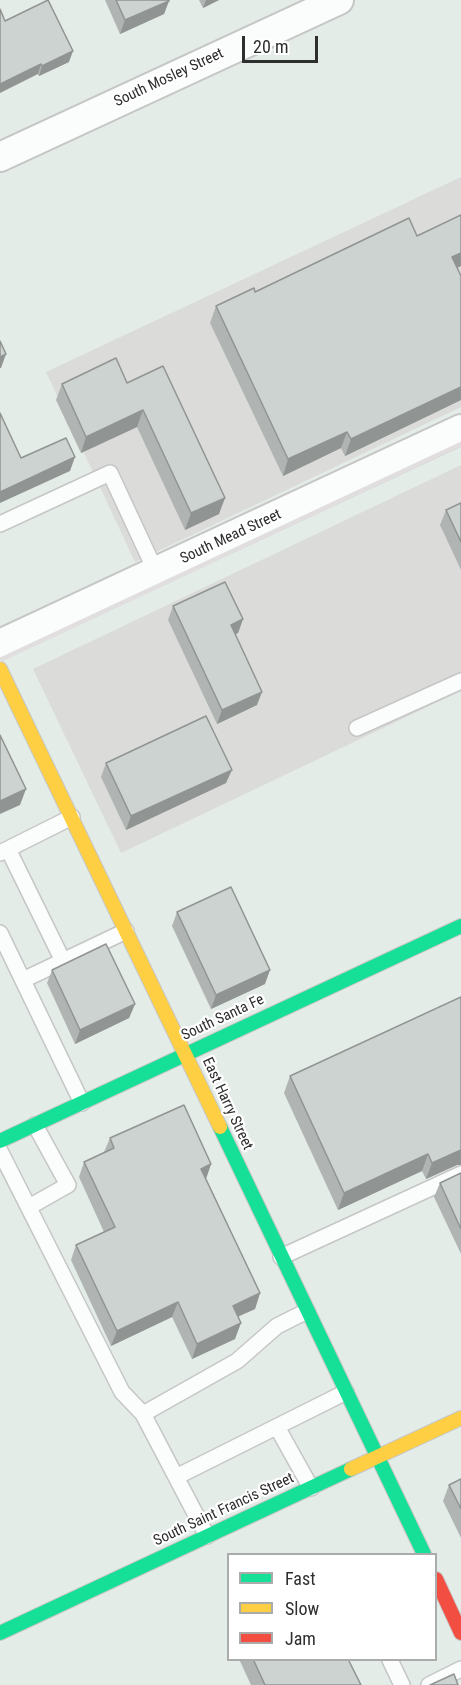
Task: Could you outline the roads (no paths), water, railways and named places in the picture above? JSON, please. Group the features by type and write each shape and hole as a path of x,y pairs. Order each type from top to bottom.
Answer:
{"street":[{"name":"South Mosley Street","path":"0,157 339,0"},
{"name":"South Mead Street","path":"0,644 461,429"},
{"name":"East Harry Street","path":"1,672 424,1553"},
{"name":"South Santa Fe","path":"0,1141 461,926"},
{"name":"South Saint Francis Street","path":"0,1633 461,1418"},
{"path":"437,1583 461,1633"}],"lane":[{"path":"0,524 110,473 156,572"},
{"path":"357,728 461,681"},
{"path":"63,961 4,851 72,817"},
{"path":"22,980 126,931"},
{"path":"0,933 82,1103"},
{"path":"29,1207 68,1185 35,1125"},
{"path":"0,1151 122,1392 143,1414 207,1536"},
{"path":"281,1257 461,1174"},
{"path":"143,1414 237,1361 277,1326 308,1311"},
{"path":"176,1478 346,1392"},
{"path":"277,1427 310,1488"},
{"path":"391,1661 402,1685"},
{"path":"429,1685 461,1669"}],"railway":[{"path":"0,660 461,444"}]}
